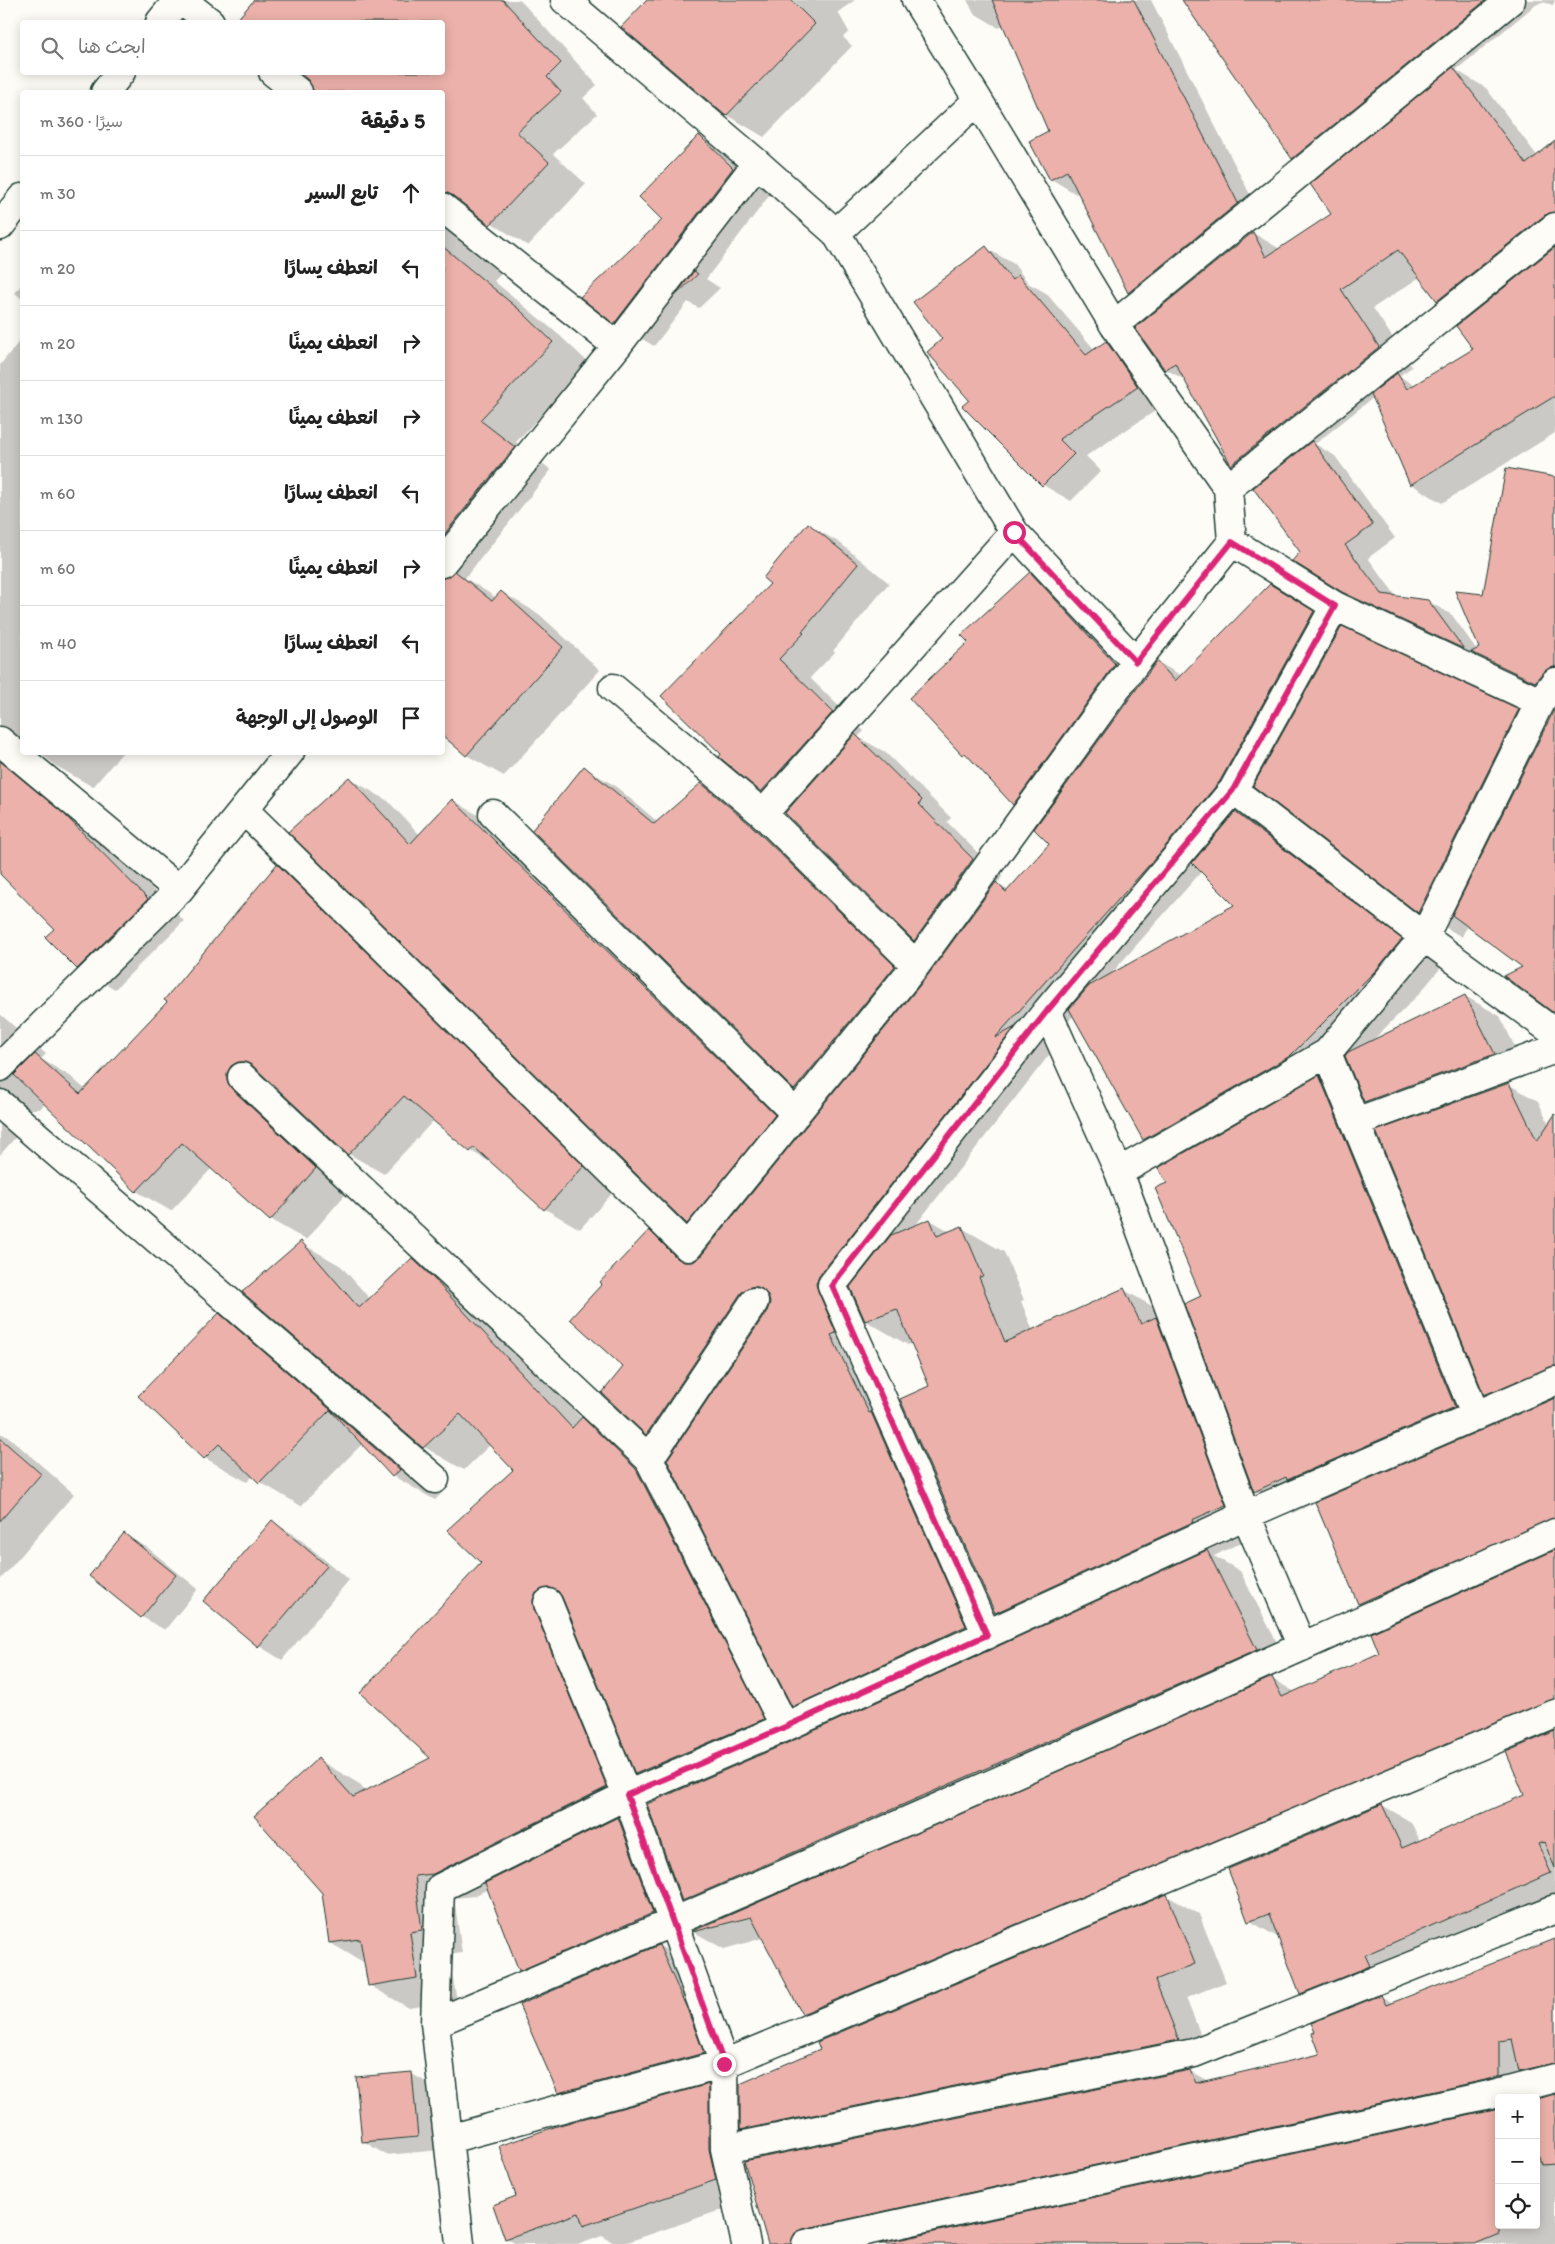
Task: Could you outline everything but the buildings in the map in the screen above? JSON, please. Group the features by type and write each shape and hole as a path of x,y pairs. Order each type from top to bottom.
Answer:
{"street":[{"path":"162,20 180,0 207,20"},
{"path":"565,0 757,163 836,233 1014,532 1136,662"},
{"path":"244,810 688,1247 916,964 1136,662 1232,542 1228,488 1114,325 916,0"},
{"path":"1114,325 1511,0"},
{"path":"107,90 119,75"},
{"path":"277,75 296,90"},
{"path":"836,233 978,100"},
{"path":"445,559 617,346 757,163"},
{"path":"0,226 20,201"},
{"path":"445,209 617,346"},
{"path":"1228,488 1555,227"},
{"path":"763,814 1014,532"},
{"path":"1119,1172 1327,1053 1424,938 1547,692 1335,606 1232,542"},
{"path":"987,1635 832,1285 1047,1011 1233,790 1335,606"},
{"path":"613,688 763,814 916,964"},
{"path":"0,741 179,890"},
{"path":"0,1067 179,890 288,755"},
{"path":"1233,790 1424,938 1555,1033"},
{"path":"493,814 796,1114"},
{"path":"1047,1011 1119,1172 1246,1515 1302,1647"},
{"path":"1356,1122 1555,1050"},
{"path":"1327,1053 1476,1416"},
{"path":"242,1077 649,1458 785,1727"},
{"path":"0,1104 434,1479"},
{"path":"649,1458 754,1302"},
{"path":"460,2244 435,2023 440,1888 627,1795 785,1727 1246,1515 1555,1381"},
{"path":"435,2023 674,1923 1302,1647 1555,1533"},
{"path":"548,1603 627,1795 724,2064 725,2149 746,2244"},
{"path":"449,2139 724,2064 1555,1714"},
{"path":"725,2149 1194,2053 1555,1909"},
{"path":"806,2244 1490,2095 1555,2078"}],"route":[{"path":"724,2064 627,1795 785,1727 987,1635 832,1285 1047,1011 1233,790 1335,606 1232,542 1136,662 1014,532"}]}
